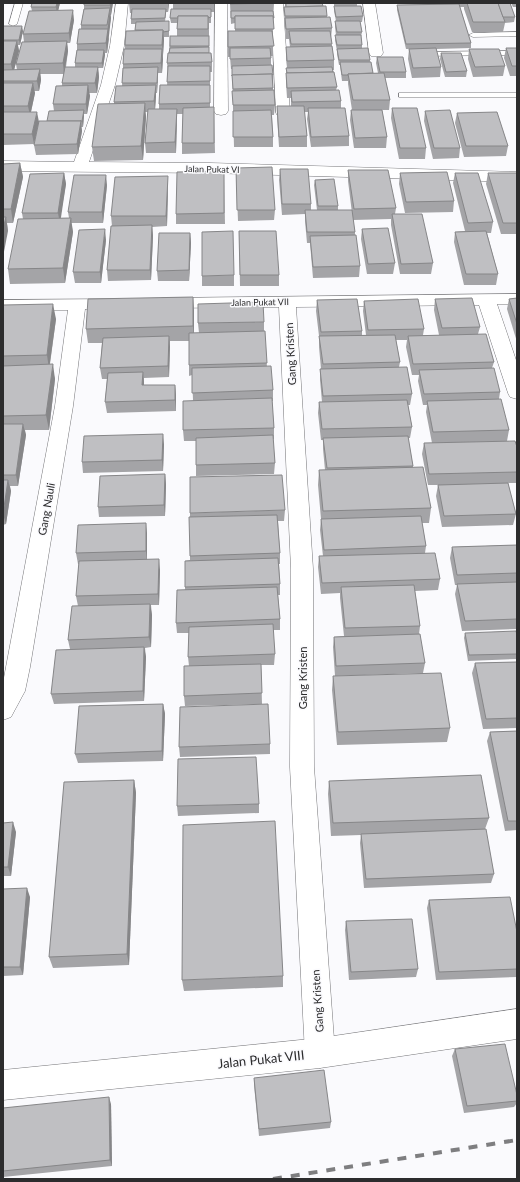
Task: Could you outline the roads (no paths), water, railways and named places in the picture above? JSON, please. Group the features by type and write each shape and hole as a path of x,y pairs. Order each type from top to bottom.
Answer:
{"street":[{"path":"80,166 94,119 108,85 117,46 122,3"},
{"path":"221,3 221,112"},
{"path":"277,3 283,113"},
{"path":"369,3 376,53"},
{"name":"Jalan Pukat VI","path":"3,166 80,166 517,177"},
{"path":"486,299 517,393"},
{"name":"Jalan Pukat VII","path":"3,306 517,299"},
{"name":"Gang Kristen","path":"287,302 302,569 302,768 320,1053"},
{"name":"Gang Nauli","path":"3,710 13,690 18,667 64,406 77,304"},
{"name":"Jalan Pukat VIII","path":"3,1085 320,1053 517,1024"}],"lane":[{"path":"13,24 19,3"},
{"path":"473,35 517,34"},
{"path":"412,54 517,53"},
{"path":"402,96 517,94"}],"railway":[{"path":"273,1179 517,1140"}]}
